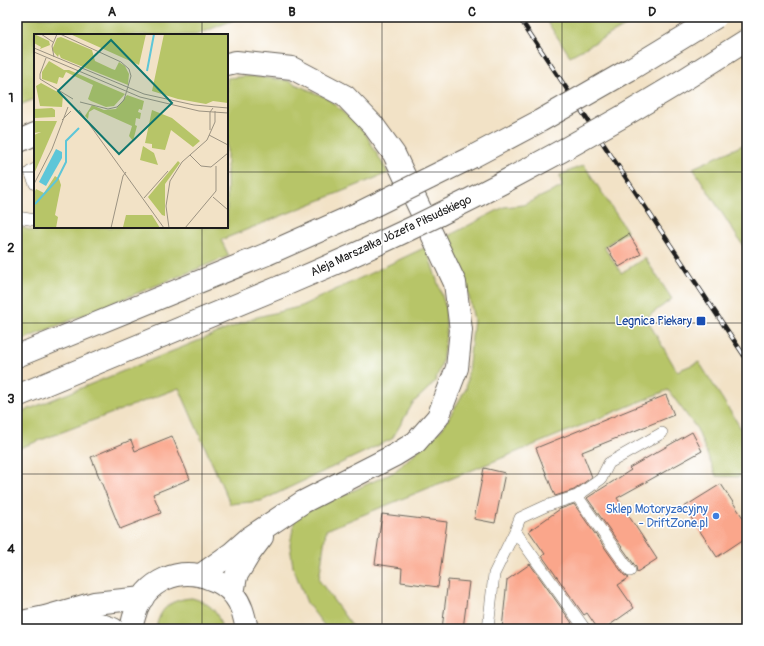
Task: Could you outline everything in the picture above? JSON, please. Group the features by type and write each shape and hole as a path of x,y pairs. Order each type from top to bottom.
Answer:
{"street":[{"path":"17,356 267,254 357,214 472,157 540,121 629,70 716,17"},
{"name":"Aleja Marszałka Józefa Piłsudskiego","path":"17,396 341,262 395,236 532,167 662,93 747,40"},
{"path":"201,575 232,553 249,538 303,502 395,455 416,442 438,417 458,368 461,330 455,283 394,154 372,124 345,96 292,68 236,62 228,64"},
{"path":"17,142 34,134"},
{"path":"233,594 236,576 250,553 261,538 282,516"},
{"path":"132,629 137,606 148,590 164,579 182,574 201,575 219,582 233,594 243,610 247,629"},
{"path":"17,623 45,617 94,603 143,598"},
{"path":"45,617 90,621 113,629"}],"lane":[{"path":"34,170 30,172 34,182"},
{"path":"17,217 34,220"},
{"path":"488,629 494,574 520,518 546,506 577,496 601,479 609,463 662,433"},
{"path":"577,496 630,571"},
{"path":"515,531 585,629"}],"green space":[{"path":"17,17 241,17 198,34 34,34 34,99 17,106"},
{"path":"544,17 642,17 570,56"},
{"path":"250,76 286,80 327,98 364,131 388,173 221,240 229,256 17,342 17,226 36,232 46,228 228,228 228,78"},
{"path":"747,143 747,252 693,168"},
{"path":"584,165 627,231 604,247 621,273 645,258 672,299 646,318 677,371 699,362 747,438 747,477 716,476 697,429 668,390 326,530 319,580 354,629 326,628 307,603 293,567 290,545 295,517 394,472 442,429 466,389 474,320 464,273 448,236 504,207 523,205 562,187 560,175"},
{"path":"426,247 446,308 446,335 442,363 435,382 413,403 392,439 261,501 230,504 179,388 17,449 17,414 257,317 299,307"},
{"path":"192,598 204,602 212,609 218,617 222,629 156,629 163,610 178,600"}],"building":[{"path":"629,234 641,254 619,267 607,248"},
{"path":"666,395 674,415 582,452 592,477 574,490 555,496 536,448"},
{"path":"692,432 702,451 617,498 657,559 637,572 636,567 587,498 631,470 629,468"},
{"path":"172,436 190,479 153,494 161,513 120,529 91,457 131,440 135,451"},
{"path":"484,468 505,473 495,523 474,519"},
{"name":"Sklep Motoryzacyjny - DriftZone.pl","path":"721,484 747,524 747,537 717,557 684,507"},
{"path":"574,504 624,575 629,578 618,585 634,608 604,629 598,629 587,613 584,615 542,556 545,554 529,531 560,509"},
{"path":"382,514 447,522 438,587 401,582 402,568 375,564"},
{"path":"530,564 572,623 563,629 502,629 507,580"},
{"path":"448,580 469,582 463,629 442,629"}],"railway":[{"path":"519,17 747,360"}],"place":[{"name":"Legnica Piekary","path":"701,321"},
{"name":"Sklep Motoryzacyjny - DriftZone.pl","path":"716,516"}]}
